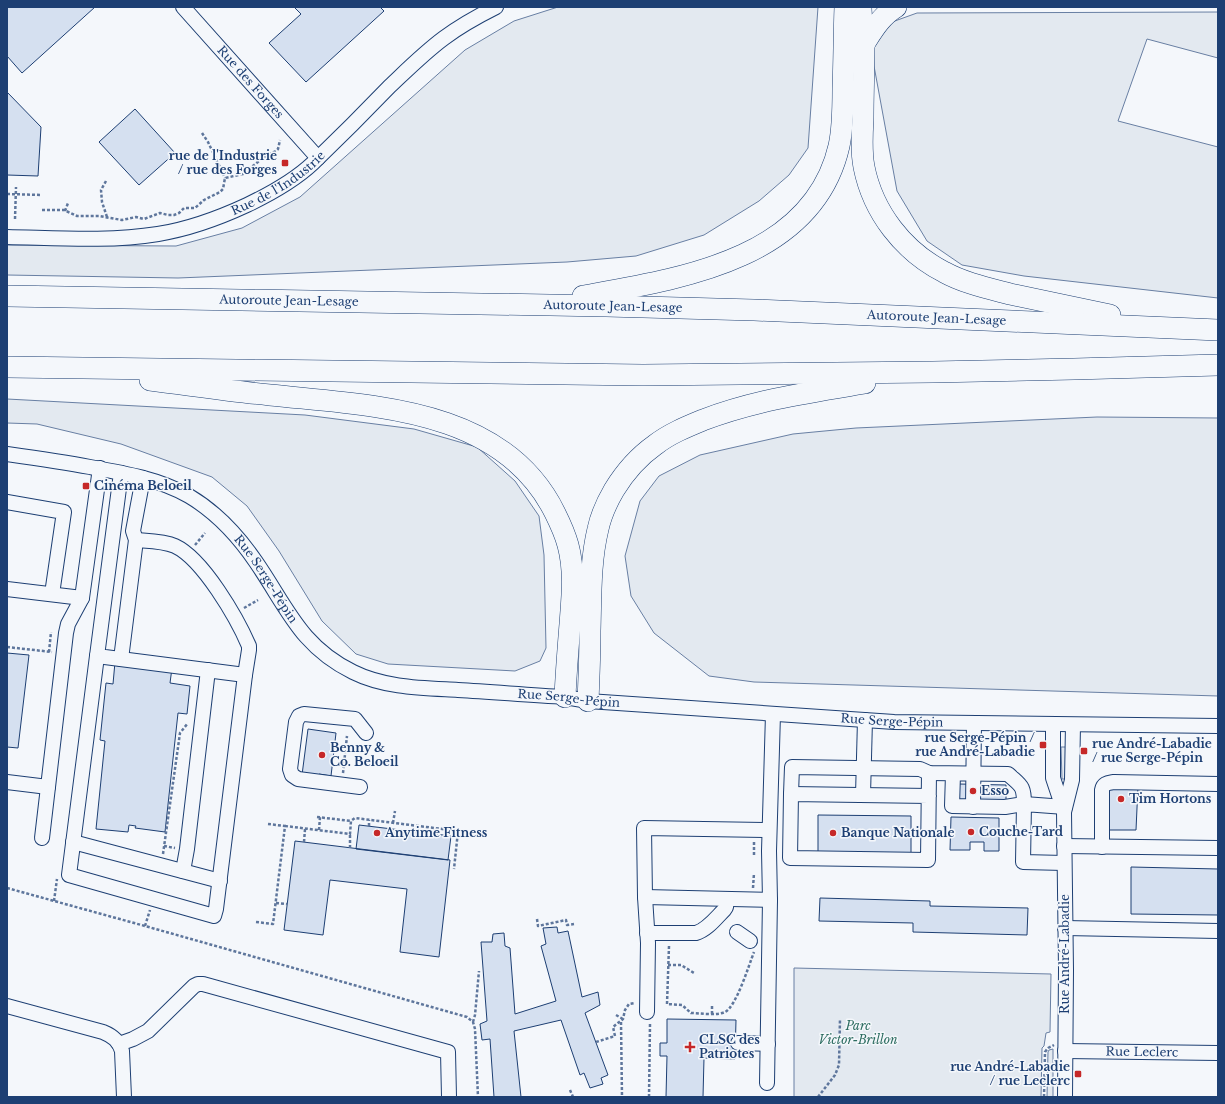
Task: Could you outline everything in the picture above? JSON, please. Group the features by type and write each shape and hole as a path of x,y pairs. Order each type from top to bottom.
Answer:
{"highway":[{"path":"539,304 650,284 707,269 759,248 781,233 796,220 822,188 832,167 839,146 842,121 845,7"},
{"path":"861,7 861,22 864,44 862,144 864,166 875,201 896,234 923,259 943,272 967,282 1030,298 1176,328"},
{"path":"864,44 877,24 896,7"},
{"name":"Autoroute Jean-Lesage","path":"7,296 539,304 754,310 1218,330"},
{"path":"7,367 643,375 933,372 1218,365"},
{"path":"53,367 395,410 427,417 456,426 480,437 501,450 526,471 540,488 553,509 568,545 572,570 572,589 565,697"},
{"path":"588,701 592,578 594,549 598,528 604,511 615,490 629,469 642,456 655,444 672,434 693,424 729,411 799,394 933,372"}],"street":[{"name":"Rue des Forges","path":"183,7 318,158"},
{"name":"Rue de l'Industrie","path":"7,237 115,238 157,234 184,228 231,212 265,196 296,177 318,158 429,50 465,24 496,7"},
{"name":"Rue Serge-Pépin","path":"7,454 121,472 169,486 190,497 221,521 240,541 256,561 305,636 322,653 349,670 366,678 377,681 407,686 565,697 588,701 865,720 1073,725 1218,726"},
{"path":"42,838 66,633 68,624 82,598 100,468"},
{"path":"121,472 69,875 214,916 220,881 249,646 231,610 210,578 194,560 181,549 167,544 136,540"},
{"path":"122,659 136,540 133,531 143,478"},
{"path":"7,502 64,512 52,594"},
{"path":"7,589 82,598"},
{"path":"97,656 245,675"},
{"path":"183,871 187,849 208,670"},
{"path":"360,786 298,779 292,775 290,769 296,722 299,716 304,714 355,719 366,733"},
{"path":"767,1083 770,900 769,830 773,714"},
{"path":"863,795 865,720"},
{"path":"973,807 974,723"},
{"name":"Rue André-Labadie","path":"1053,724 1053,778 1064,808"},
{"name":"Rue André-Labadie","path":"1065,1097 1066,928 1064,808 1072,780 1073,725"},
{"path":"929,773 928,860 790,858 792,768 920,769 929,773 1008,774 1024,790 1023,862 1064,863"},
{"path":"952,774 952,806 1005,807 1024,804 1064,808"},
{"path":"7,782 48,787"},
{"path":"1102,846 1102,790 1104,784 1114,782 1218,784"},
{"path":"791,794 929,796"},
{"path":"646,1011 648,943 645,898 644,828 769,830"},
{"path":"73,842 220,881"},
{"path":"1064,846 1218,848"},
{"path":"645,898 770,900"},
{"path":"647,933 696,933 704,930 724,910 727,899"},
{"path":"1066,928 1218,931"},
{"path":"737,932 753,944"},
{"path":"119,1044 134,1039 148,1031 194,986 203,984 448,1052 449,1097"},
{"path":"7,1006 108,1034 114,1038 119,1044 122,1055 124,1097"},
{"path":"738,1043 768,1044"},
{"name":"Rue Leclerc","path":"1065,1050 1218,1053"}],"path":[{"path":"42,210 65,211 77,216 107,217 122,220 136,217 144,220 160,213 174,215 184,208 195,208 204,200 220,192 224,186 225,178 208,142 202,133"},
{"path":"225,178 244,174 264,157 276,151 280,140"},
{"path":"106,181 101,190 102,202 107,217"},
{"path":"15,219 16,187"},
{"path":"7,194 42,195"},
{"path":"65,211 68,203"},
{"path":"197,542 205,533"},
{"path":"248,606 258,600"},
{"path":"49,652 51,632"},
{"path":"7,647 56,653"},
{"path":"163,855 180,733 188,723 189,716"},
{"path":"342,775 347,736"},
{"path":"393,823 395,811"},
{"path":"319,830 319,817 351,820 355,818 458,831 454,869"},
{"path":"350,848 351,820"},
{"path":"369,820 369,826"},
{"path":"268,824 350,834"},
{"path":"256,922 273,924 285,826"},
{"path":"304,842 306,828"},
{"path":"754,838 754,856"},
{"path":"164,846 178,848"},
{"path":"753,891 754,873"},
{"path":"7,888 467,1017 473,1022 476,1029 478,1097"},
{"path":"276,903 287,904"},
{"path":"145,926 148,916"},
{"path":"537,919 538,926 566,920 567,925 574,924"},
{"path":"669,942 667,1004 682,1004 691,1013 712,1014 720,1014 725,1012 733,1005 753,944"},
{"path":"668,965 681,966 694,973"},
{"path":"473,1022 479,971"},
{"path":"622,1097 622,1020 625,1010 629,1004 632,1003 646,1011 649,1097"},
{"path":"712,1004 712,1014"},
{"path":"616,1015 622,1020"},
{"path":"818,1097 835,1075 839,1065 840,1019"},
{"path":"596,1042 615,1036 613,1027 622,1020"},
{"path":"1044,1097 1045,1052 1052,1046"},
{"path":"570,1090 573,1097"}],"green space":[{"path":"558,7 818,7 808,148 789,175 759,201 704,235 636,256 567,262 178,278 7,275 7,245 176,246 242,228 300,197 465,50 514,21"},
{"path":"1218,12 1218,58 1147,39 1118,121 1218,147 1218,298 1024,276 962,265 927,241 897,191 874,66 874,45 892,22 917,13"},
{"path":"7,399 305,415 414,429 477,447 515,481 539,516 544,555 546,648 540,661 515,671 388,664 356,654 322,621 279,551 247,506 212,477 121,444 37,424 7,423"},
{"path":"1097,417 1218,418 1218,696 754,682 709,676 654,633 631,596 625,556 640,501 659,476 700,455 793,434 856,428"},
{"path":"1061,747 1068,747 1066,779 1062,779"},
{"name":"Parc Victor-Brillon","path":"794,968 1051,974 1050,1032 1046,1033 1044,1046 1042,1048 1041,1097 794,1097"},
{"path":"1053,1049 1053,1097 1047,1097 1048,1052 1049,1050"}],"building":[{"path":"7,7 95,7 22,73 7,56"},
{"path":"294,7 380,7 384,11 306,82 269,43 301,14"},
{"path":"7,92 41,127 38,176 7,175"},
{"path":"135,109 175,153 139,185 99,142"},
{"path":"7,653 29,655 18,748 7,747"},
{"path":"115,662 172,668 170,683 190,686 187,714 178,713 165,832 135,828 136,826 129,825 128,832 96,829 105,741 100,740 106,683 113,684"},
{"path":"308,729 336,733 331,776 319,774 319,777 302,775"},
{"path":"959,784 1006,785 1006,801 958,800"},
{"path":"1106,785 1138,786 1136,830 1104,830"},
{"path":"818,815 911,816 911,855 818,853"},
{"path":"951,817 999,818 999,851 984,851 984,842 970,842 970,850 950,850"},
{"path":"359,825 451,836 448,860 356,849"},
{"path":"295,841 450,860 439,957 400,952 407,889 330,880 323,935 284,930"},
{"path":"1131,867 1218,869 1218,915 1131,914"},
{"path":"820,898 930,901 930,906 1028,908 1027,935 913,932 913,923 819,921"},
{"path":"557,927 558,933 568,931 582,997 598,992 600,1005 585,1013 608,1075 601,1078 603,1084 590,1088 584,1073 580,1075 561,1020 514,1031 521,1097 494,1097 490,1039 482,1040 480,1024 487,1021 481,942 492,942 493,934 504,933 505,946 510,948 515,1014 556,1001 541,946 546,944 543,928"},
{"path":"667,1019 736,1020 735,1059 704,1058 703,1097 666,1097 667,1056 660,1056 660,1043 667,1043"}],"place":[{"name":"rue de l'Industrie / rue des Forges","path":"285,163"},
{"name":"Cinéma Beloeil","path":"86,486"},
{"name":"rue Serge-Pépin / rue André-Labadie","path":"1043,745"},
{"name":"rue André-Labadie / rue Serge-Pépin","path":"1084,751"},
{"name":"Benny & Co. Beloeil","path":"322,755"},
{"name":"Esso","path":"973,791"},
{"name":"Tim Hortons","path":"1121,799"},
{"name":"Couche-Tard","path":"971,832"},
{"name":"Anytime Fitness","path":"377,833"},
{"name":"Banque Nationale","path":"833,833"},
{"name":"CLSC des Patriotes","path":"690,1047"},
{"name":"rue André-Labadie / rue Leclerc","path":"1078,1074"}]}
